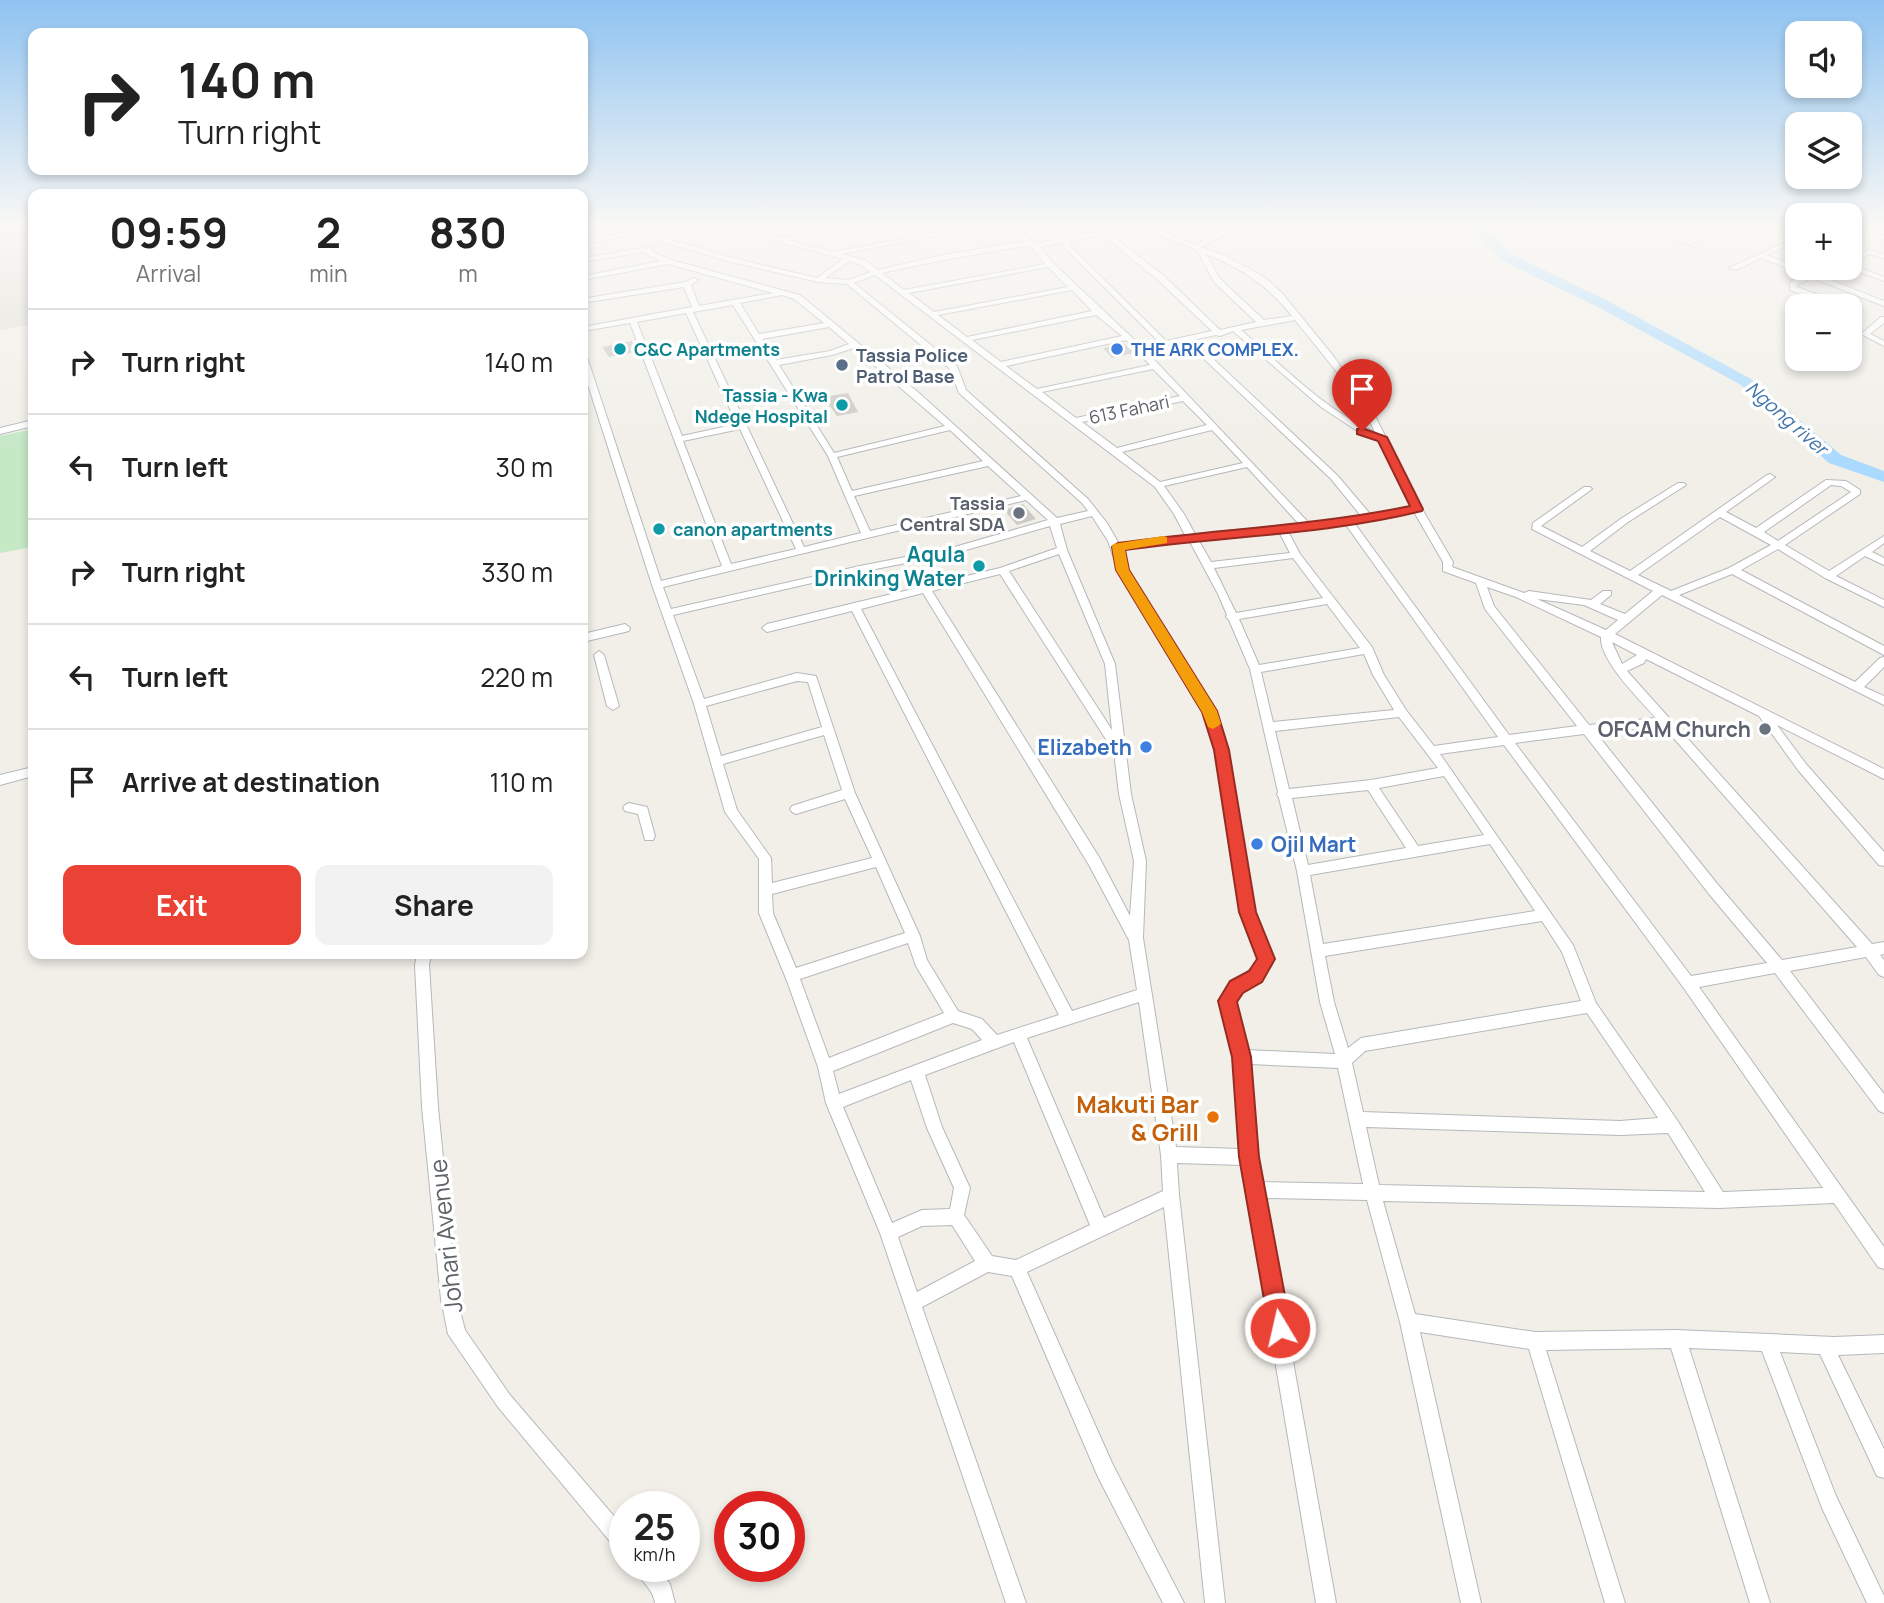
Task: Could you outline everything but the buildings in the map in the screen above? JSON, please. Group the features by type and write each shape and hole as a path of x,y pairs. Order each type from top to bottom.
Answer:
{"street":[{"path":"588,300 595,299"},
{"path":"690,299 740,426 801,550"},
{"path":"588,328 753,299"},
{"path":"799,299 856,344 1054,521 1062,550 1110,664 1125,794 1140,861 1136,938 1169,1155 1171,1195 1216,1603"},
{"path":"870,299 954,368 962,391 1085,501 1118,547 1123,570 1209,711 1221,750 1247,912 1266,959 1256,977 1236,987 1227,1001 1241,1057 1249,1157 1326,1603"},
{"path":"913,299 1158,485 1180,514 1223,594 1255,669 1303,872 1327,1002 1344,1061 1373,1193 1409,1322 1471,1603"},
{"path":"934,314 1015,299"},
{"path":"1084,299 1128,337 1153,367 1306,525"},
{"path":"1121,299 1165,344"},
{"path":"1183,299 1220,334"},
{"path":"1237,299 1262,323"},
{"path":"1280,299 1297,317 1373,418 1417,509 1448,562 1447,569 1514,593 1607,635 1884,774"},
{"path":"736,302 832,456 867,535"},
{"path":"967,339 1098,312"},
{"path":"1138,349 1297,317"},
{"path":"1884,319 1865,334 1884,344"},
{"path":"633,320 729,569"},
{"path":"758,337 832,324"},
{"path":"1236,330 1345,421 1383,439"},
{"path":"998,365 1128,337"},
{"path":"1188,340 1334,477 1369,519"},
{"path":"774,363 832,353 856,344"},
{"path":"1037,391 1153,367"},
{"path":"588,372 657,586 701,704 731,811 765,858 766,913 825,1067 834,1103 888,1233 1016,1603"},
{"name":"613 Fahari","path":"1075,421 1183,398"},
{"path":"0,431 28,425"},
{"path":"678,439 740,426"},
{"path":"1115,451 1212,427"},
{"path":"832,456 949,428"},
{"path":"850,494 988,463"},
{"path":"1158,485 1249,464"},
{"path":"1631,575 1770,477"},
{"path":"1758,532 1829,482 1843,483 1857,492 1779,545 1734,570 1666,592 1607,635 1606,644 1620,670 1663,722 1884,971"},
{"path":"1581,552 1681,485"},
{"path":"1587,489 1535,527 1884,701"},
{"path":"657,586 1027,497"},
{"path":"1118,547 1190,537 1349,522 1417,509"},
{"path":"1718,512 1758,532 1829,576 1884,604"},
{"path":"669,613 860,569 952,551 1054,521 1094,513"},
{"path":"1349,522 1688,983 1884,1261"},
{"path":"1282,528 1296,555 1368,650 1379,675 1402,713 1447,771 1568,949 1590,1006 1672,1125 1719,1200"},
{"path":"1829,576 1884,539"},
{"path":"767,628 1003,570 1062,550"},
{"path":"1866,553 1884,562"},
{"path":"1206,566 1296,555"},
{"path":"1003,570 1121,753"},
{"path":"1734,570 1884,651"},
{"path":"1480,581 1489,607 1713,890 1778,966 1884,1106"},
{"path":"926,590 1094,861 1136,938"},
{"path":"1514,593 1593,604 1626,619"},
{"path":"1593,604 1607,593"},
{"path":"1231,617 1328,600"},
{"path":"855,607 1068,1018"},
{"path":"588,637 625,628"},
{"path":"1255,669 1368,650"},
{"path":"1620,670 1640,660 1644,653"},
{"path":"598,655 613,706"},
{"path":"1856,688 1884,661"},
{"path":"701,704 807,676 812,679 849,793 913,936 921,962 953,1016"},
{"path":"1269,727 1402,713"},
{"path":"1762,714 1802,767 1884,861"},
{"path":"1431,751 1663,722"},
{"path":"716,762 828,730"},
{"path":"1283,794 1371,785 1447,771"},
{"path":"0,780 28,773"},
{"path":"1371,785 1415,852"},
{"path":"796,809 849,793"},
{"path":"629,808 643,810 649,836"},
{"path":"1303,872 1491,839"},
{"path":"767,890 880,861"},
{"path":"1317,951 1544,915"},
{"path":"790,976 913,936"},
{"path":"1688,983 1884,948"},
{"name":"Johari Avenue","path":"423,959 430,1107 449,1299 457,1334 504,1401 609,1525"},
{"path":"834,1103 995,1042 1143,994"},
{"path":"1241,1057 1344,1061 1361,1045 1590,1006"},
{"path":"825,1067 953,1016 977,1024 995,1042"},
{"path":"1018,1034 1100,1229"},
{"path":"916,1072 935,1128 962,1188 957,1217 987,1264"},
{"path":"1357,1119 1567,1128 1672,1125"},
{"path":"1169,1155 1249,1157"},
{"path":"1256,1190 1719,1200 1835,1195"},
{"path":"913,1304 987,1264 1017,1268 1171,1195"},
{"path":"888,1233 922,1218 957,1217"},
{"path":"1017,1268 1105,1470 1174,1603"},
{"path":"1409,1322 1535,1341 1677,1339 1825,1346 1884,1344"},
{"path":"1677,1339 1760,1603"},
{"path":"1535,1341 1615,1603"},
{"path":"1767,1342 1829,1501 1877,1603"},
{"path":"1825,1346 1884,1469"},
{"path":"656,1582 663,1591 664,1603"}],"shaded area":[{"path":"0,299 28,299 28,325 0,330"}],"green space":[{"path":"28,430 28,548 0,553 0,436"}],"waterway":[{"name":"Ngong river","path":"1592,299 1746,382 1835,459 1884,477"}],"slow traffic":[{"path":"1163,540 1118,547 1123,570 1209,711 1213,724"}],"place":[{"name":"C&C Apartments","path":"620,349"},
{"name":"THE ARK COMPLEX.","path":"1117,349"},
{"name":"Tassia Police Patrol Base","path":"842,365"},
{"name":"Tassia - Kwa Ndege Hospital","path":"842,405"},
{"name":"Tassia Central SDA","path":"1019,513"},
{"name":"canon apartments","path":"659,529"},
{"name":"Aqula Drinking Water","path":"979,566"},
{"name":"OFCAM Church","path":"1765,729"},
{"name":"Elizabeth","path":"1146,747"},
{"name":"Ojil Mart","path":"1257,844"},
{"name":"Makuti Bar & Grill","path":"1213,1117"}],"route":[{"path":"1280,1328 1249,1157 1241,1057 1227,1001 1236,987 1256,977 1266,959 1247,912 1221,750 1209,711 1123,570 1118,547 1190,537 1349,522 1417,509 1383,439 1362,431"}]}
